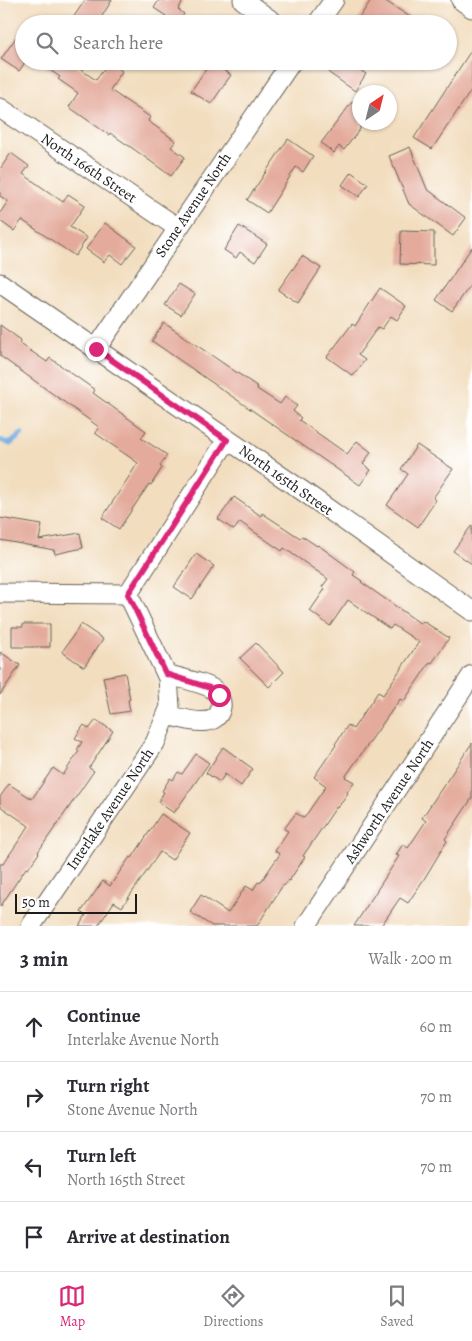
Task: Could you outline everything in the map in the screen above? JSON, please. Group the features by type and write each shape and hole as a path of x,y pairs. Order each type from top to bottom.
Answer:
{"street":[{"path":"243,0 264,15"},
{"path":"323,15 334,0"},
{"path":"461,0 472,8"},
{"name":"Stone Avenue North","path":"96,349 286,70"},
{"name":"North 166th Street","path":"0,108 178,228"},
{"name":"North 165th Street","path":"0,283 472,611"},
{"path":"0,593 128,594 227,440"},
{"name":"Interlake Avenue North","path":"31,926 155,743 170,707 168,678 128,594"},
{"path":"166,674 210,688 219,695 221,706 216,717 206,722 167,715"},
{"name":"Ashworth Avenue North","path":"306,926 472,675"}],"building":[{"path":"85,0 112,0 103,15 75,15"},
{"path":"159,0 184,0 178,9 183,15 164,15 154,8"},
{"path":"371,0 384,0 407,15 361,15"},
{"path":"15,39 15,68 1,59"},
{"path":"472,49 472,89 432,149 414,138"},
{"path":"50,70 81,70 96,80 103,70 122,71 110,90 150,117 148,121 176,141 171,147 185,157 171,176 69,107 78,93 58,79 60,77"},
{"path":"205,70 223,70 231,75 211,104 191,91"},
{"path":"331,70 360,70 366,74 359,85 352,85 352,89 329,73"},
{"path":"352,102 352,130 359,130 344,150 339,146 334,153 321,143"},
{"path":"288,139 313,156 303,172 296,167 267,213 247,200"},
{"path":"410,147 427,189 466,218 453,236 409,204 389,156"},
{"path":"11,153 29,166 23,174 63,202 68,194 85,205 70,227 87,238 75,256 22,220 14,231 0,221 0,213 8,201 0,196 0,169"},
{"path":"351,172 368,184 359,197 342,185"},
{"path":"105,223 136,246 122,264 110,255 104,262 86,249"},
{"path":"239,226 267,244 255,262 240,252 236,258 224,250"},
{"path":"401,231 434,232 434,265 400,264"},
{"path":"472,247 472,283 452,311 436,300"},
{"path":"302,256 321,268 298,303 278,290"},
{"path":"179,284 195,294 181,315 165,305"},
{"path":"380,288 406,306 397,320 391,316 382,329 378,327 358,355 365,360 353,376 327,357 352,324 355,326"},
{"path":"164,323 280,404 285,397 297,406 293,411 301,418 299,420 347,454 357,441 371,452 363,464 371,470 360,485 152,341"},
{"path":"0,325 21,340 19,343 47,362 50,358 95,390 93,393 146,431 141,438 167,455 160,466 162,468 151,485 149,484 119,529 102,518 138,463 95,433 99,427 0,356"},
{"path":"417,445 453,469 433,498 436,500 418,527 387,505 408,474 401,469"},
{"path":"234,497 261,516 262,513 300,538 302,536 318,545 355,572 353,575 361,582 421,624 423,621 449,638 432,663 430,662 404,701 400,699 345,777 354,782 348,793 337,806 303,856 305,857 289,881 281,888 257,926 212,926 190,912 201,895 228,913 246,886 253,890 258,882 260,883 280,854 275,851 288,831 284,829 296,813 304,818 326,786 314,777 335,744 348,725 353,729 378,692 383,695 419,642 393,625 390,629 348,600 330,626 310,611 325,589 322,587 328,579 284,548 282,551 240,522 234,530 218,519"},
{"path":"0,518 42,525 39,540 80,533 83,548 55,554 54,550 0,540"},
{"path":"472,525 472,564 453,551"},
{"path":"196,554 214,566 192,599 174,587"},
{"path":"23,624 50,624 50,647 12,647 12,627 23,627"},
{"path":"81,624 103,639 84,667 62,652"},
{"path":"256,643 284,672 269,687 240,658"},
{"path":"0,652 20,665 0,695"},
{"path":"125,673 130,699 128,700 130,711 111,714 103,677"},
{"path":"96,720 113,731 89,768 94,771 0,907 0,864 3,864 29,826 0,806 0,797 9,784 32,799 53,768 63,775 79,751 77,750 82,742 75,738 84,725 89,729"},
{"path":"472,743 472,798 445,839 447,841 424,879 408,903 400,898 381,926 354,926 399,856 396,855 403,844 408,848 426,821 422,818"},
{"path":"223,747 253,769 241,786 225,774 220,782 206,773"},
{"path":"196,754 209,763 174,813 158,802 164,792 162,791 170,778 173,780 178,772 182,774"},
{"path":"161,814 190,833 172,860 160,852 122,907 114,902 98,926 79,926 86,915 81,912 103,881 110,886 130,857 132,858"}],"waterway":[{"path":"0,440 10,444 22,434"}],"route":[{"path":"96,349 227,440 128,594 166,674 210,688 219,695"}]}
